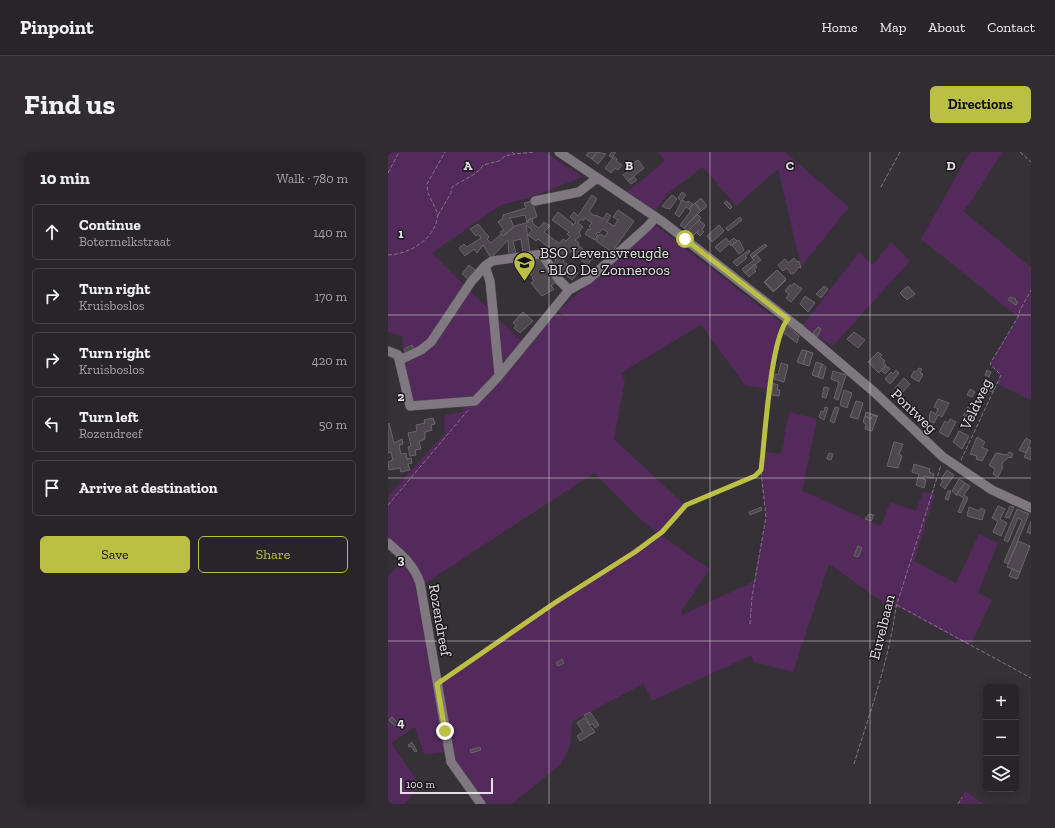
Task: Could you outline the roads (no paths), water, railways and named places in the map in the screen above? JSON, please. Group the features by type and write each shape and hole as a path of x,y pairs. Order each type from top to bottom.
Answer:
{"street":[{"name":"Pontweg","path":"559,152 656,217 788,319 867,386 909,424 915,433 946,459 992,490 1031,508"},
{"path":"535,201 579,192 597,178"},
{"path":"398,356 410,406 475,401 556,308 569,290 589,279 647,227 656,217"},
{"path":"388,351 402,359 421,350 431,342 470,282 485,266 492,261 542,254 560,280 569,290"},
{"path":"485,266 490,281 500,374"},
{"name":"Rozendreef","path":"388,542 411,564 418,578 451,762 481,804"}],"place":[{"name":"BSO Levensvreugde - BLO De Zonneroos","path":"525,282"}]}
